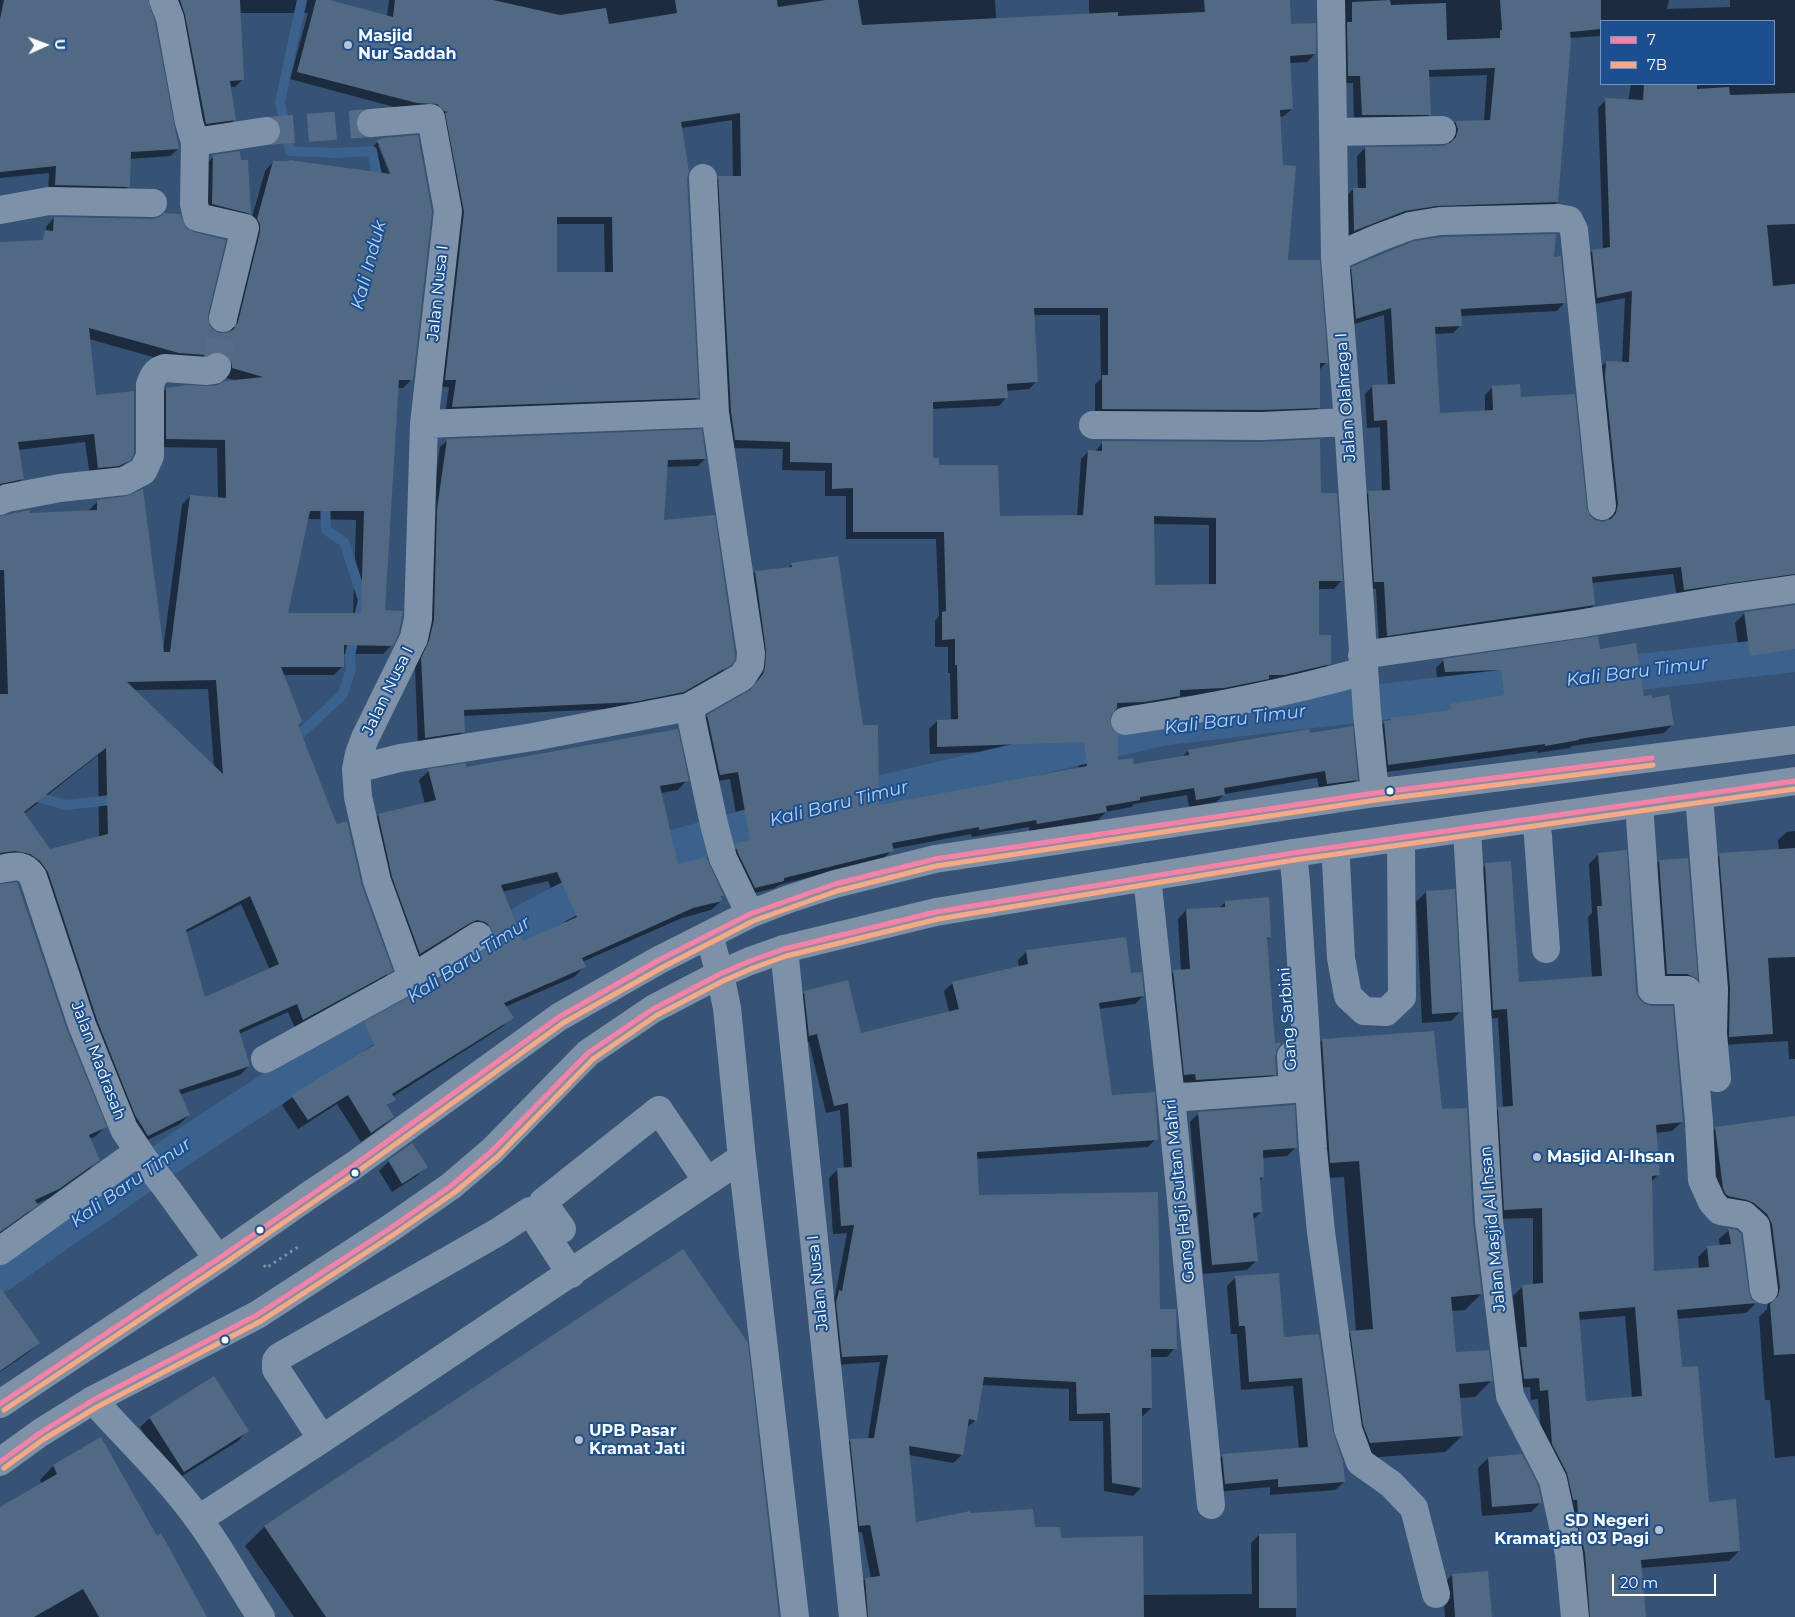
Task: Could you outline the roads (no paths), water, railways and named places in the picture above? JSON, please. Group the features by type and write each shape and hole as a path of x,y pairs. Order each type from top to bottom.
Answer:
{"highway":[{"path":"0,1404 354,1166 560,1017 659,960 750,914 789,899 835,884 934,859 1375,793 1795,740"},
{"path":"0,1462 40,1433 93,1400 257,1315 392,1228 451,1186 492,1151 588,1053 653,1009 720,974 750,961 784,949 936,912 1284,854 1795,781"}],"street":[{"path":"162,0 170,18 189,122 195,142 194,204 197,217 245,228 223,318"},
{"name":"Jalan Olahraga I","path":"1331,0 1335,257 1367,713 1375,793"},
{"name":"Jalan Nusa I","path":"371,123 431,118 448,211 424,424 418,620 414,638 358,754 356,769 358,797 377,881 412,978"},
{"path":"1333,132 1442,130"},
{"path":"195,142 266,131"},
{"path":"356,769 400,758 532,738 689,707 742,677 750,665 751,659 715,413 703,178"},
{"path":"0,210 49,201 153,203"},
{"path":"1335,257 1410,226 1440,221 1558,218 1569,220 1574,230 1602,506"},
{"path":"0,501 60,488 124,482 135,476 143,471 150,456 150,386 152,377 159,370 165,368 210,371 217,367"},
{"path":"424,424 715,413"},
{"path":"1093,425 1262,426 1348,422"},
{"path":"1125,721 1187,712 1256,698 1364,668 1578,624 1795,589"},
{"path":"689,707 723,858 750,914"},
{"path":"1699,795 1714,989 1713,1034 1717,1078"},
{"path":"1639,804 1652,990 1687,990 1699,1120 1702,1180 1712,1202 1720,1211 1744,1215 1756,1226 1764,1290"},
{"path":"1535,819 1538,836 1546,950"},
{"name":"Jalan Masjid Al Ihsan","path":"1467,828 1489,1221 1510,1396 1553,1480 1569,1554 1575,1617"},
{"path":"1334,847 1342,958 1348,996 1364,1011 1386,1012 1402,998 1401,838"},
{"path":"1284,854 1318,1195 1348,1429 1360,1462 1391,1484 1414,1508 1436,1594"},
{"name":"Gang Sarbini","path":"1171,1098 1293,1089 1284,854"},
{"name":"Jalan Madrasah","path":"0,869 17,865 22,866 27,868 33,877 82,1025 124,1128 140,1155 218,1259"},
{"name":"Gang Haji Sultan Mahri","path":"1147,877 1211,1505"},
{"path":"709,935 727,1008 742,1158 795,1617"},
{"path":"265,1060 412,978 478,936"},
{"name":"Jalan Nusa I","path":"784,949 853,1617"},
{"path":"578,1269 543,1202 659,1110 706,1181"},
{"path":"0,1251 140,1155"},
{"path":"199,1519 322,1440 742,1158"},
{"path":"322,1440 276,1369 276,1362 279,1357 498,1232 530,1211 578,1269"},
{"path":"93,1400 199,1519 261,1617"}],"waterway":[{"name":"Kali Induk","path":"302,0 280,102 290,151 334,153 372,151 379,185"},
{"path":"291,743 343,694 351,669 350,655 363,600 344,542 326,530 325,498"},
{"name":"Kali Baru Timur","path":"477,955 527,921 658,852 814,809 1166,727 1795,654"},
{"path":"29,795 66,805 120,799"},
{"name":"Kali Baru Timur","path":"0,1274 186,1145 408,1001"}],"tunnel":[{"path":"266,131 371,123"},
{"path":"217,367 223,318"}],"place":[{"name":"Masjid Nur Saddah","path":"348,45"},
{"name":"Masjid Al-Ihsan","path":"1537,1157"},
{"name":"UPB Pasar Kramat Jati","path":"579,1440"},
{"name":"SD Negeri Kramatjati 03 Pagi","path":"1659,1530"}]}
